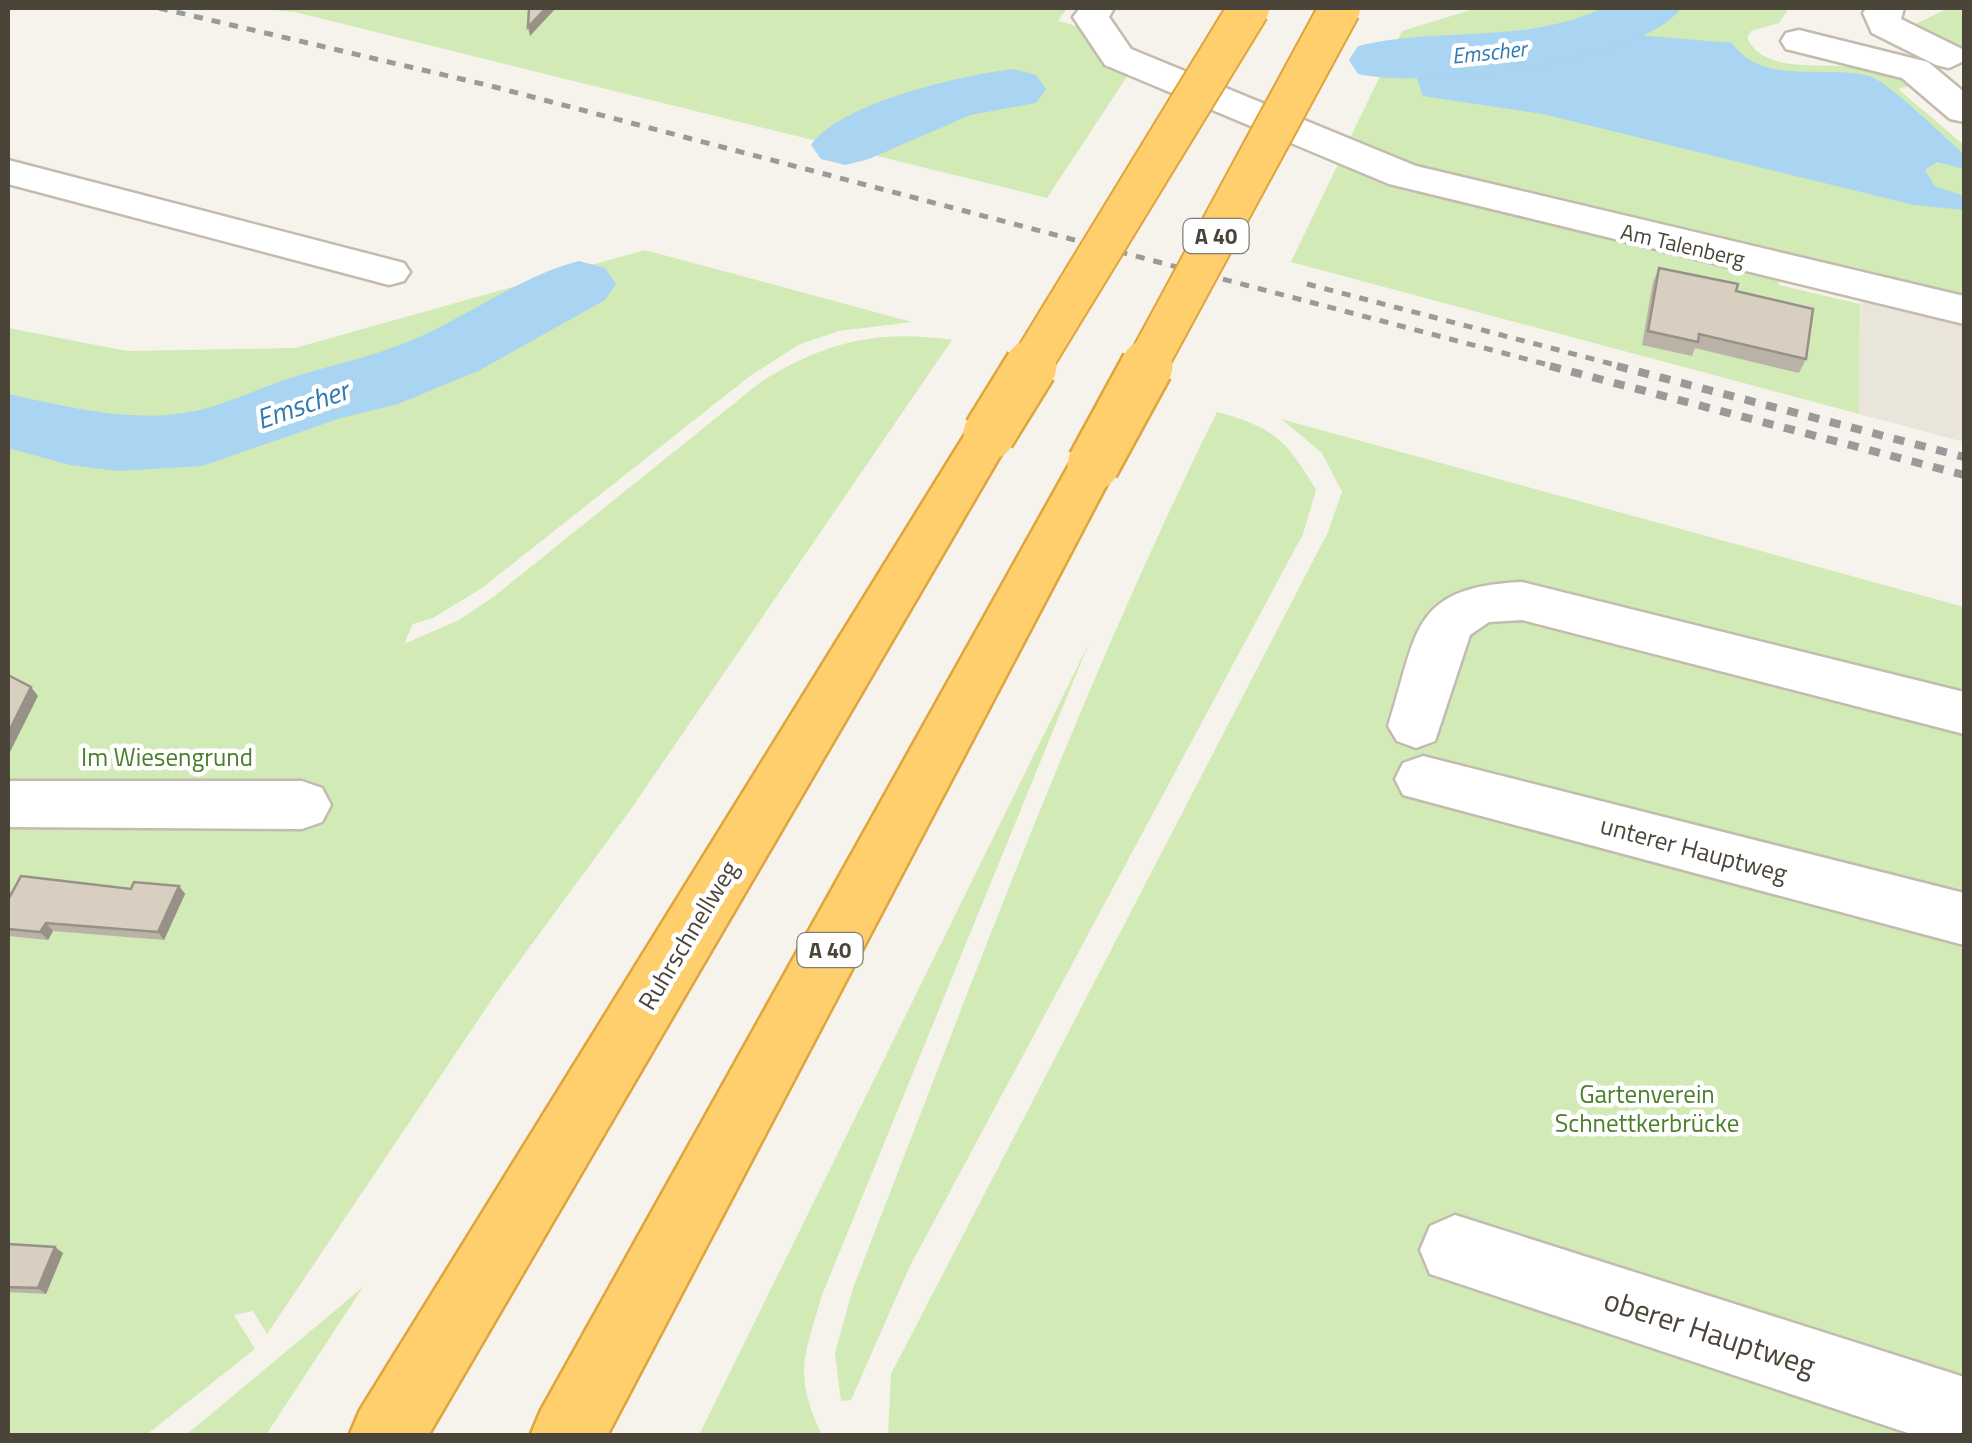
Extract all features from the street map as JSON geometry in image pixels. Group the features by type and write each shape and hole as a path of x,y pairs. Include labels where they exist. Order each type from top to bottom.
{"highway":[{"name":"Ruhrschnellweg","path":"386,1436 1249,8"},
{"name":"A 40","path":"567,1436 1340,8"}],"street":[{"name":"Am Talenberg","path":"1097,8 1091,17 1118,57 1403,175 1964,310"},
{"path":"1887,8 1882,13 1885,25 1964,64"},
{"path":"1799,42 1914,70 1964,111"},
{"path":"8,172 389,272"},
{"name":"unterer Hauptweg","path":"1964,713 1522,601 1478,604 1446,624 1420,753 1964,919"},
{"path":"8,804 302,805"},
{"name":"oberer Hauptweg","path":"1455,1250 1964,1414"}],"shaded area":[{"path":"1861,270 1964,293 1964,442 1859,414"}],"green space":[{"path":"249,8 1067,8 1058,21 1081,28 1098,40 1128,75 1047,198 295,12"},
{"path":"1477,8 1789,8 1779,23 1751,31 1747,38 1764,56 1788,64 1871,70 1919,84 1898,89 1964,145 1964,303 1433,178 1347,144 1402,31"},
{"path":"1949,8 1964,8 1964,56 1907,28"},
{"path":"1339,162 1780,272 1779,285 1860,304 1859,414 1291,262"},
{"name":"Im Wiesengrund","path":"645,250 912,322 839,331 798,345 750,376 482,588 433,618 413,624 404,644 459,620 492,598 762,381 785,368 830,348 876,338 952,340 631,809 501,986 267,1334 253,1311 234,1315 255,1349 146,1435 8,1435 8,328 127,351 295,348"},
{"path":"1217,412 1265,430 1296,459 1316,490 1303,534 910,1266 851,1400 841,1401 835,1353 853,1288 1071,736"},
{"name":"Gartenverein Schnettkerbrücke","path":"1281,419 1964,607 1964,1435 888,1436 891,1374 1328,532 1342,492 1322,453"},
{"path":"1089,643 822,1295 804,1366 807,1396 822,1435 699,1435"},
{"path":"363,1287 266,1435 186,1435"}],"water":[{"path":"1625,34 1732,43 1745,57 1777,70 1851,73 1878,80 1964,154 1964,169 1937,162 1925,170 1935,186 1964,196 1964,210 1914,205 1543,114 1423,96 1414,70 1549,59"}],"building":[{"path":"529,8 546,8 528,27"},
{"path":"1659,268 1738,284 1736,291 1813,309 1806,359 1699,334 1698,342 1648,331"},
{"path":"8,675 31,687 8,733"},
{"path":"21,876 131,889 134,882 179,886 158,932 46,923 40,932 8,929 8,900"},
{"path":"8,1244 55,1247 38,1288 8,1287"}],"waterway":[{"name":"Emscher","path":"1381,60 1511,53 1612,27 1650,8"},
{"name":"Emscher","path":"845,145 946,101 1013,89"},
{"name":"Emscher","path":"8,421 70,437 118,443 202,438 326,394 370,386 453,352 579,284"}],"railway":[{"path":"159,8 491,86 1560,368"},
{"path":"1307,284 1627,368"},
{"path":"1550,366 1964,475"},
{"path":"1617,366 1964,457"}]}
